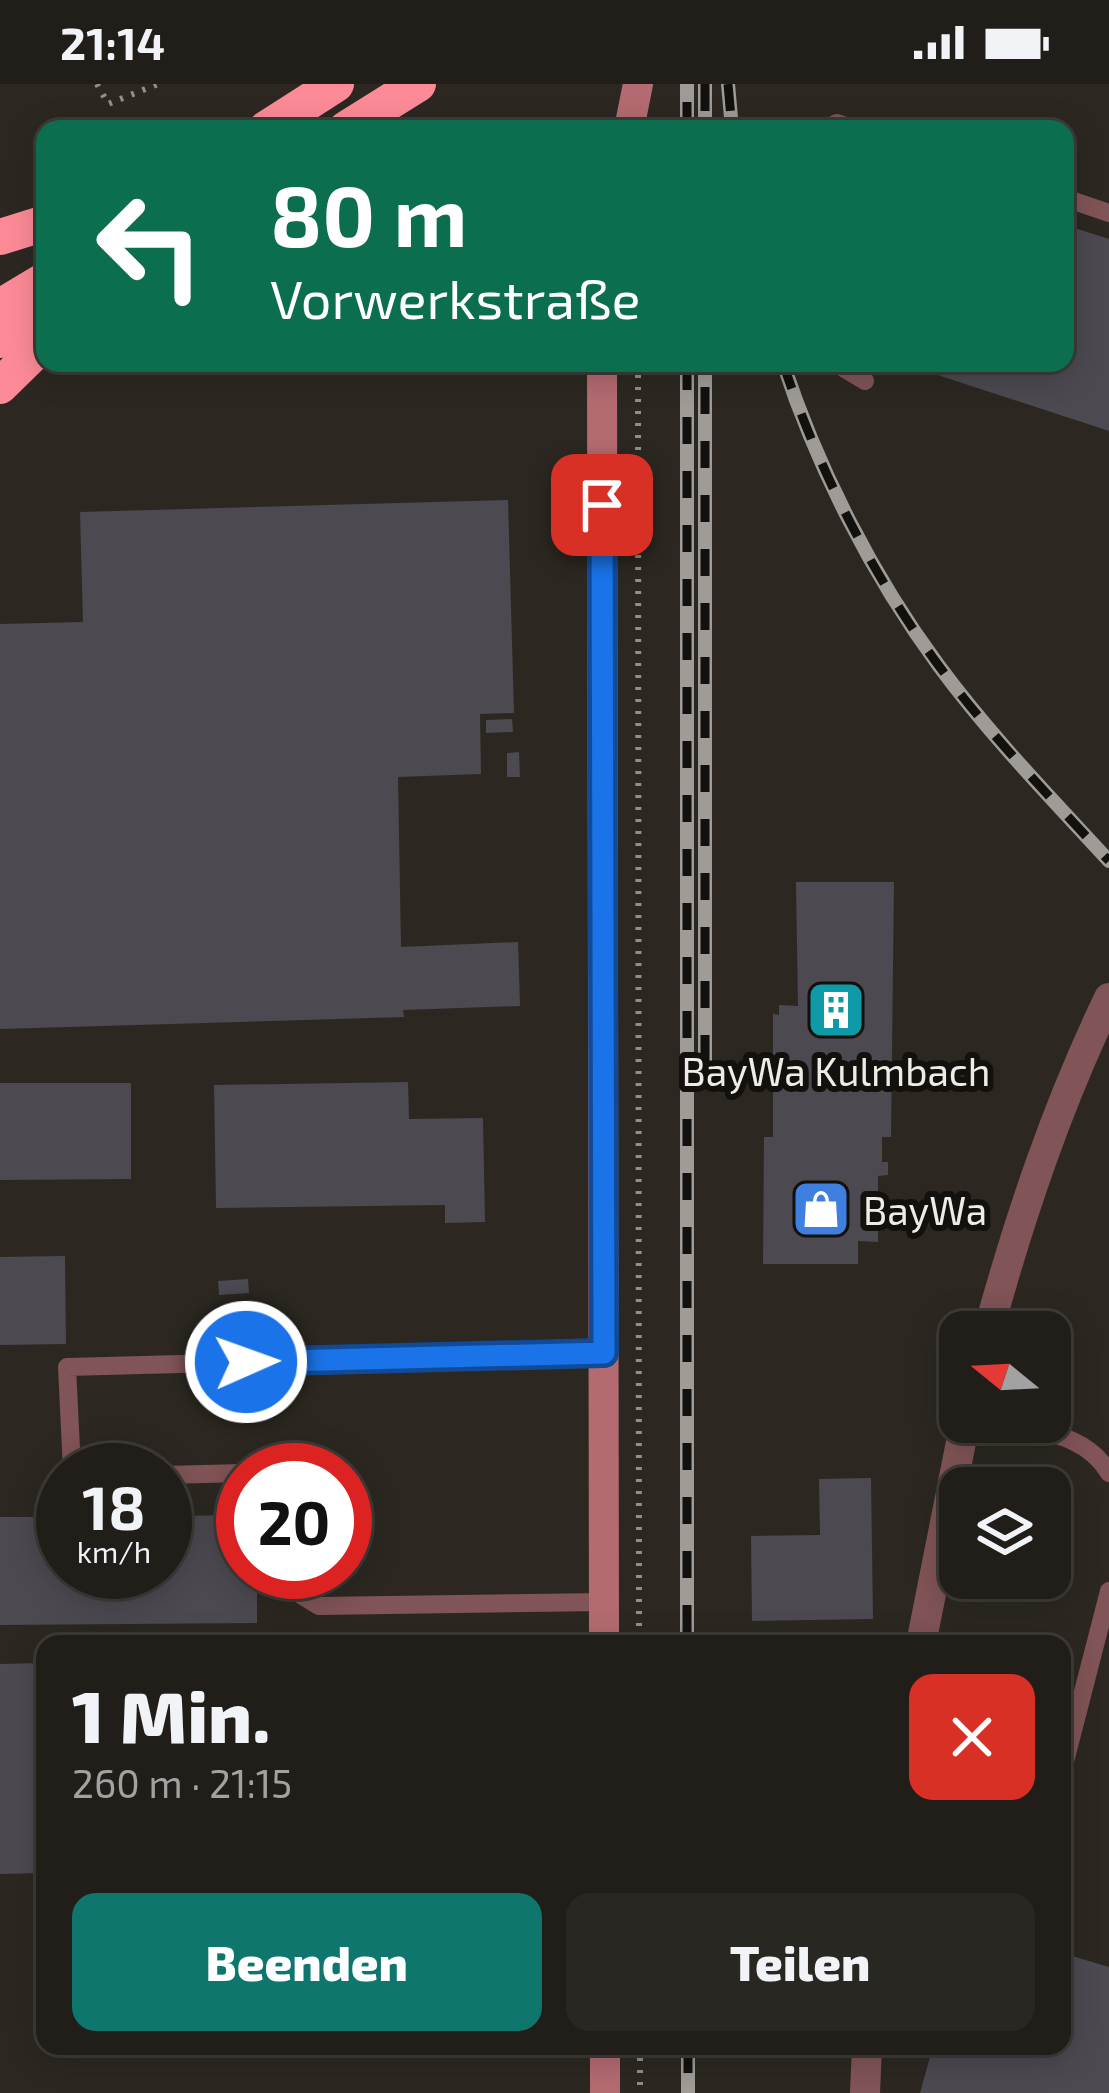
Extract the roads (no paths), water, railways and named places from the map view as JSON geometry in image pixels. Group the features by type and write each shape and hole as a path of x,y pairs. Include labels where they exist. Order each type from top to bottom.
{"highway":[{"path":"280,120 336,84"},
{"path":"360,120 418,84"},
{"path":"0,237 36,226"},
{"path":"0,307 36,285"},
{"path":"0,340 36,318"},
{"path":"0,386 36,351"}],"street":[{"path":"631,120 638,84"},
{"path":"602,372 604,1635"},
{"path":"994,1311 1039,1160 1109,998"},
{"path":"923,1635 961,1443"},
{"path":"604,2055 604,2093"},
{"path":"866,2093 867,2055"}],"lane":[{"path":"1074,202 1109,213"},
{"path":"850,372 865,381"},
{"path":"71,1443 68,1366 604,1353"},
{"path":"1071,1440 1101,1459 1109,1473"},
{"path":"1071,1738 1109,1591"},
{"path":"308,1599 319,1606 604,1602"}],"railway":[{"path":"687,84 687,120"},
{"path":"705,84 705,120"},
{"path":"728,84 731,120"},
{"path":"687,372 687,1635"},
{"path":"705,372 705,1062"},
{"path":"786,372 849,520 914,631 979,717 1109,861"},
{"path":"688,2055 688,2093"}],"place":[{"name":"BayWa Kulmbach","path":"836,1010"},
{"name":"BayWa","path":"821,1209"}]}
